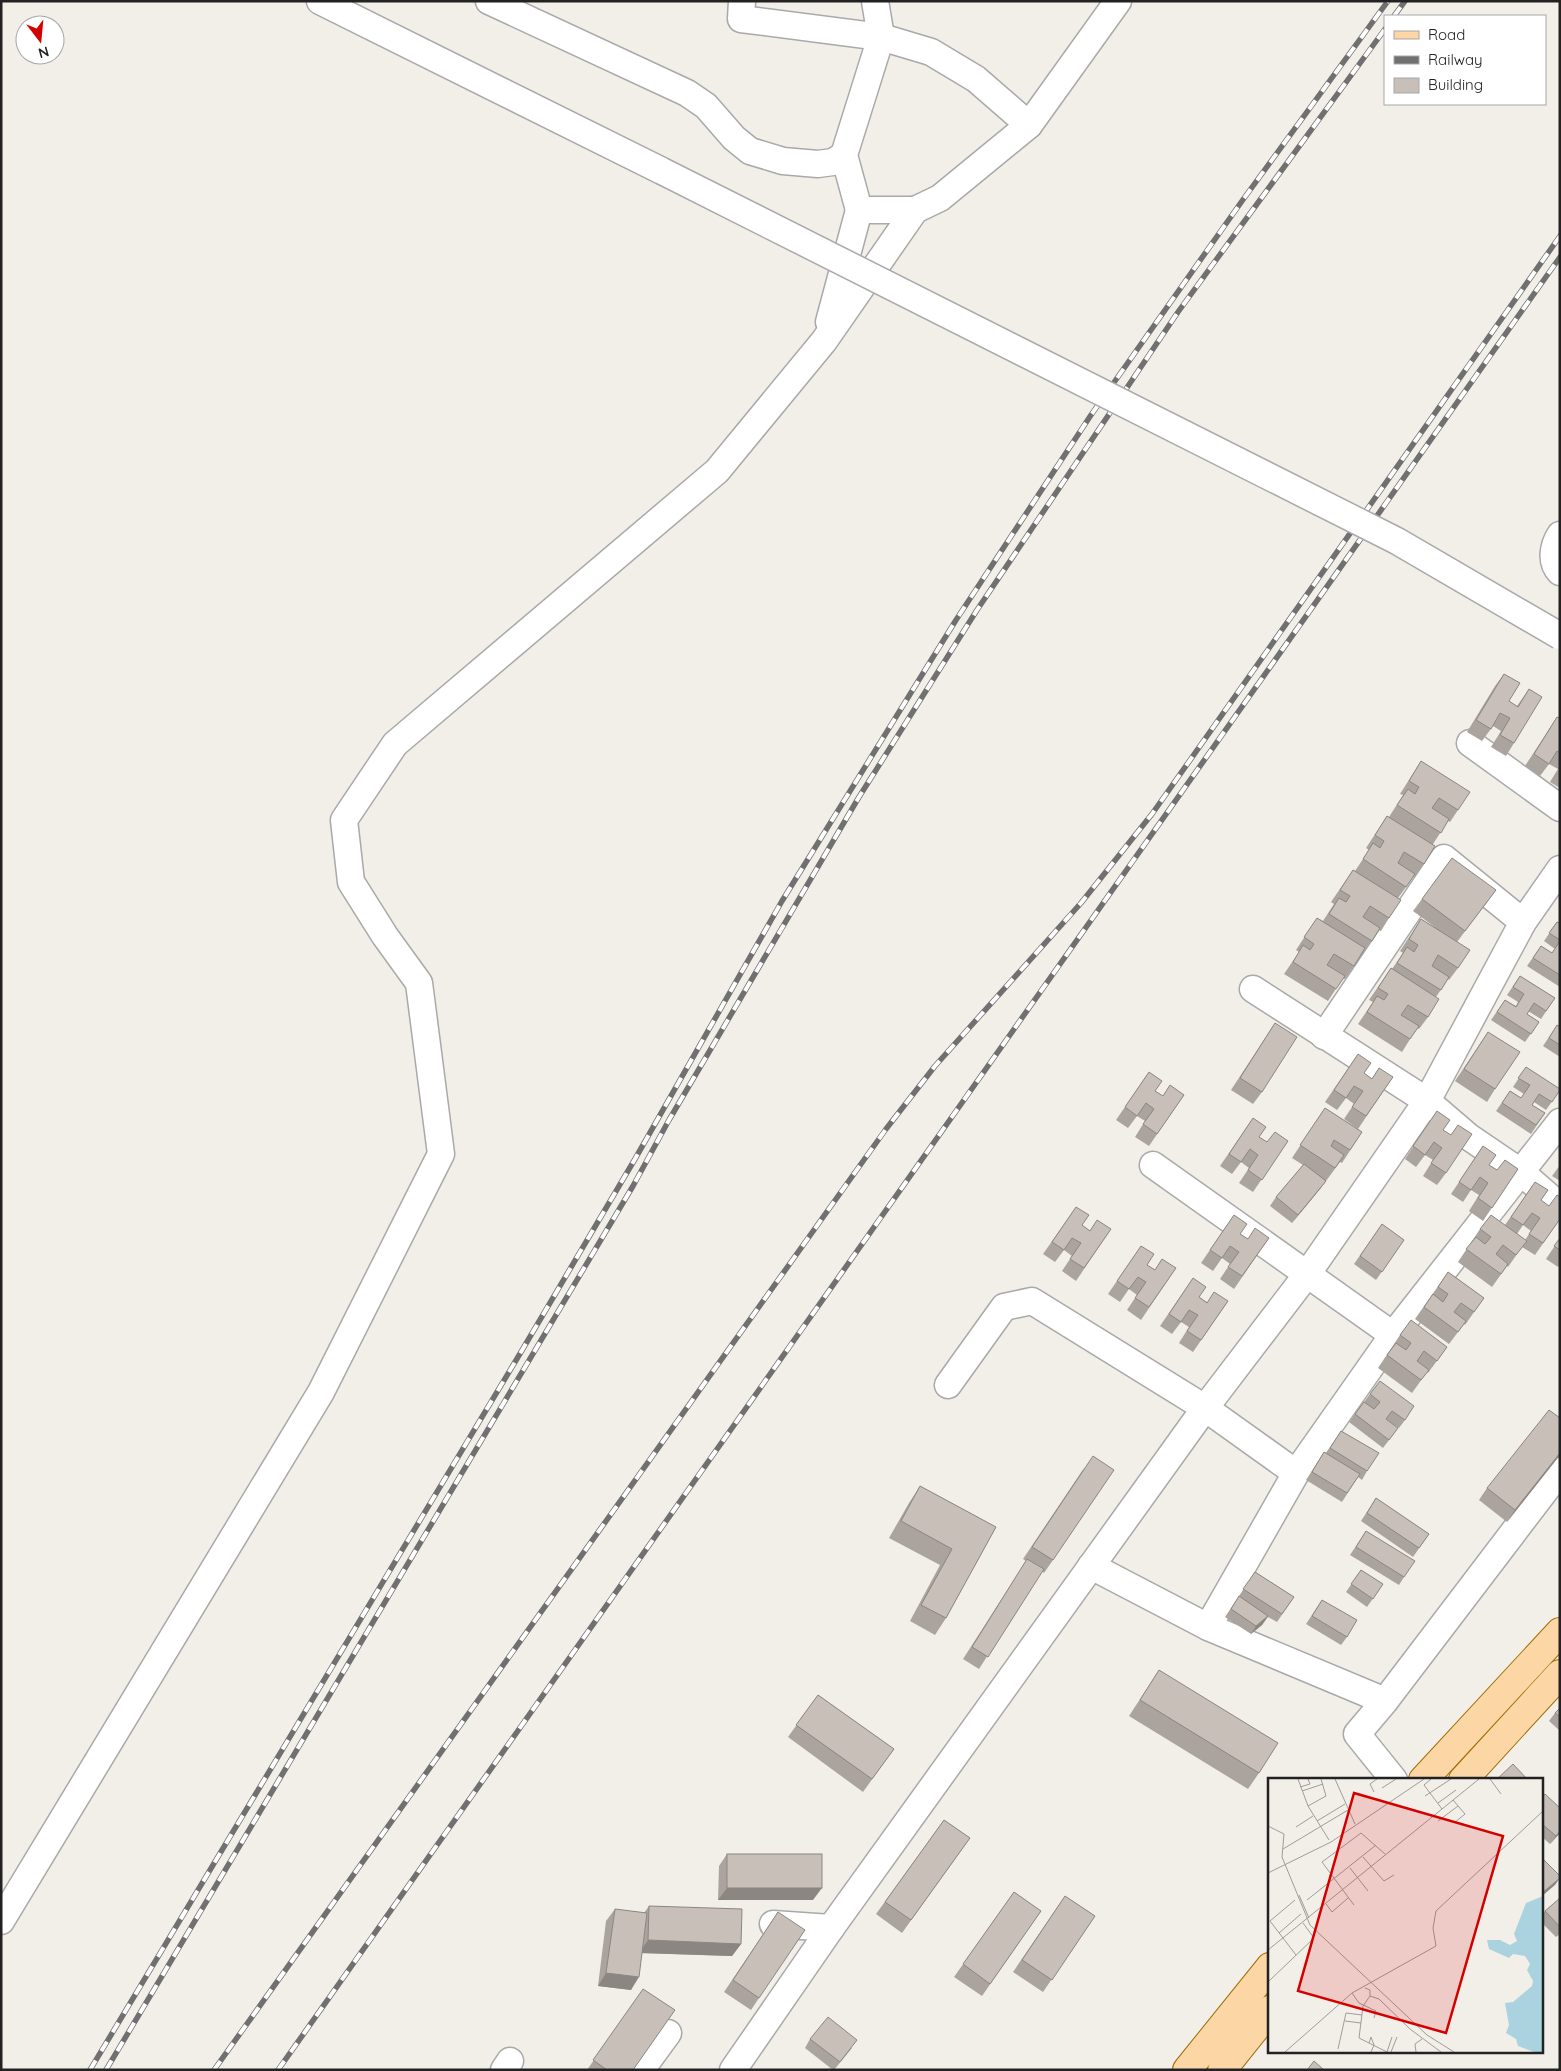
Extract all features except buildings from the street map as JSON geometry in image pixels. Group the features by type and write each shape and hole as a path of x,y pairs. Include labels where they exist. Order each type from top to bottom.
{"main road":[{"path":"1425,1778 1560,1632"},
{"path":"1465,1778 1560,1674"},
{"path":"1188,2070 1268,1970"},
{"path":"1222,2070 1268,2012"}],"street":[{"path":"320,1 1397,541 1560,636"},
{"path":"490,1 687,93 706,106 734,138 750,151 783,160 818,164 833,162 844,155"},
{"path":"742,1 741,19 880,37 931,52 976,79 1029,125"},
{"path":"824,341 859,210 844,155 880,37 875,1"},
{"path":"859,210 914,210 940,198 1029,125 1118,1"},
{"path":"1,1921 321,1392 441,1154 420,983 385,936 351,882 344,820 395,744 717,471 824,341 914,210"},
{"path":"1560,535 1553,555 1556,568 1560,572"},
{"path":"1470,743 1560,808"},
{"path":"1324,1036 1444,858 1523,922"},
{"path":"732,2070 831,1928 1205,1408 1308,1273 1426,1102 1523,922 1560,869"},
{"path":"1252,989 1426,1102 1469,1136 1522,1173 1560,1206"},
{"path":"1208,1627 1296,1473 1393,1335 1522,1173 1560,1122"},
{"path":"1153,1165 1393,1335"},
{"path":"948,1385 1004,1307 1032,1301 1205,1408 1296,1473"},
{"path":"1392,1778 1357,1734 1560,1471"},
{"path":"1092,1566 1208,1627 1385,1700"},
{"path":"773,1924 831,1928"},
{"path":"641,2070 668,2033"}],"railway":[{"path":"90,2070 521,1352 635,1159 782,901 956,620 1091,415 1242,201 1388,1"},
{"path":"1395,15 1405,1"},
{"path":"106,2070 633,1186 669,1120 859,797 977,610 1178,312 1384,30"},
{"path":"214,2070 886,1129 935,1066 1081,903 1152,814 1560,236"},
{"path":"278,2070 1560,257"}]}
